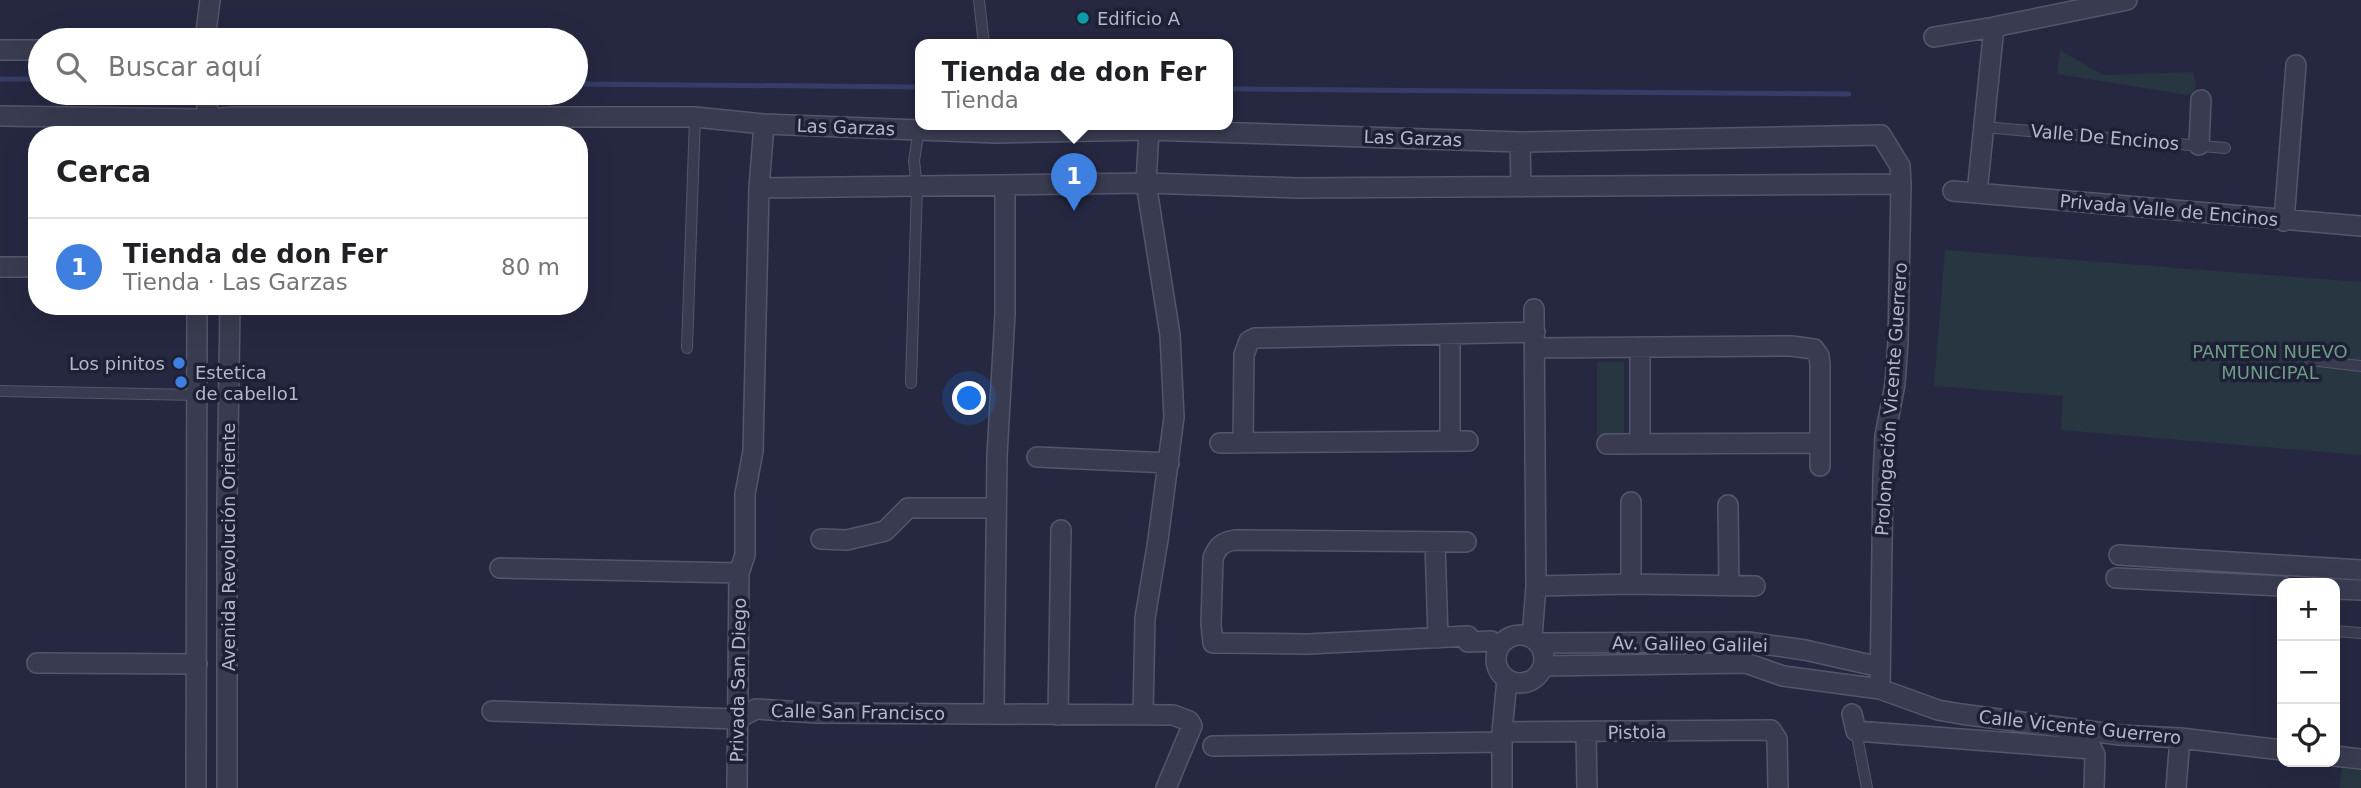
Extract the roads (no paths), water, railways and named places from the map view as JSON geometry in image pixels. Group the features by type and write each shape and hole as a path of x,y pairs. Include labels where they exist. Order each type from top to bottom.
{"street":[{"path":"206,28 210,0"},
{"path":"1934,37 2127,0"},
{"path":"1977,193 1994,27"},
{"path":"0,50 28,51"},
{"path":"2284,220 2296,65"},
{"path":"2199,145 2201,100"},
{"path":"0,116 205,110 233,126"},
{"name":"Las Garzas","path":"233,126 695,117 764,124 915,129"},
{"path":"764,124 759,188 1146,183 1297,188 1901,184"},
{"path":"1143,715 1145,618 1170,463 1174,417 1170,335 1146,183 1149,130"},
{"name":"Las Garzas","path":"1149,130 1520,142 1881,135 1894,153"},
{"path":"1520,142 1521,187"},
{"name":"Prolongación Vicente Guerrero","path":"1880,689 1885,436 1895,384 1898,341 1901,184 1900,166 1894,153"},
{"path":"994,714 996,509 1005,314 1005,186"},
{"name":"Privada San Diego","path":"737,788 739,573 745,555 746,494 752,451 759,188"},
{"name":"Privada Valle de Encinos","path":"1953,191 2361,226"},
{"path":"0,267 28,267"},
{"path":"1534,309 1536,640 1544,666 1540,675 1526,683 1507,679 1497,660 1498,648 1505,638 1514,634 1536,640"},
{"name":"Avenida Revolución Oriente","path":"196,788 197,315"},
{"name":"Avenida Revolución Oriente","path":"227,788 230,315"},
{"path":"1220,443 1459,441 1450,335"},
{"path":"1243,443 1244,355 1249,341 1265,337 1450,335 1640,346 1791,346 1814,349 1819,356 1819,466"},
{"path":"1640,346 1640,444"},
{"path":"1606,444 1819,443"},
{"path":"1037,457 1170,463"},
{"path":"197,501 227,502"},
{"path":"1631,502 1631,584"},
{"path":"1728,505 1729,586"},
{"path":"821,539 847,540 885,531 908,508 996,509"},
{"path":"1058,715 1061,530"},
{"path":"1466,541 1224,542 1216,548 1213,558 1213,643 1308,644 1468,636 1468,642 1491,641 1498,648"},
{"path":"1434,542 1438,638"},
{"path":"2119,555 2361,569"},
{"path":"500,568 739,573"},
{"path":"2116,578 2277,586"},
{"path":"1536,586 1755,586"},
{"path":"2340,589 2361,590"},
{"name":"Av. Galileo Galilei","path":"1536,640 1748,642 1805,650 1880,667"},
{"path":"1544,666 1746,663 1748,642"},
{"path":"1801,678 1805,650"},
{"path":"37,663 197,664"},
{"name":"Calle Vicente Guerrero","path":"1746,663 1783,676 1880,689 1938,710 1961,715 2120,735 2180,738 2277,749"},
{"path":"1502,788 1502,737 1507,679"},
{"path":"1143,680 1156,703 1173,715 1189,721 1192,726 1166,788"},
{"name":"Calle San Francisco","path":"492,711 737,719 756,709 817,713 1173,715"},
{"path":"1854,723 2092,749 2095,755 2094,788"},
{"name":"Pistoia","path":"1213,746 1586,733 1771,730 1777,739 1778,788"},
{"path":"1586,733 1587,788"},
{"path":"2176,788 2180,738"},
{"path":"2340,757 2361,759"}],"lane":[{"path":"979,0 983,39"},
{"path":"687,348 695,117"},
{"name":"Valle De Encinos","path":"1984,127 2225,148"},
{"path":"911,383 917,187 914,161 919,130"},
{"path":"2310,360 2361,366"},
{"path":"0,391 197,395"},
{"path":"2340,631 2361,633"},
{"path":"1854,723 1867,788"}],"waterway":[{"path":"0,79 28,79"},
{"path":"588,84 915,87"},
{"path":"1233,89 1849,94"}],"place":[{"name":"Edificio A","path":"1083,18"},
{"name":"Tienda de don Fer","path":"1074,211"},
{"name":"Los pinitos","path":"179,363"},
{"name":"Estetica de cabello1","path":"181,382"}],"park label":[{"name":"PANTEON NUEVO MUNICIPAL","path":"2270,361"}]}
